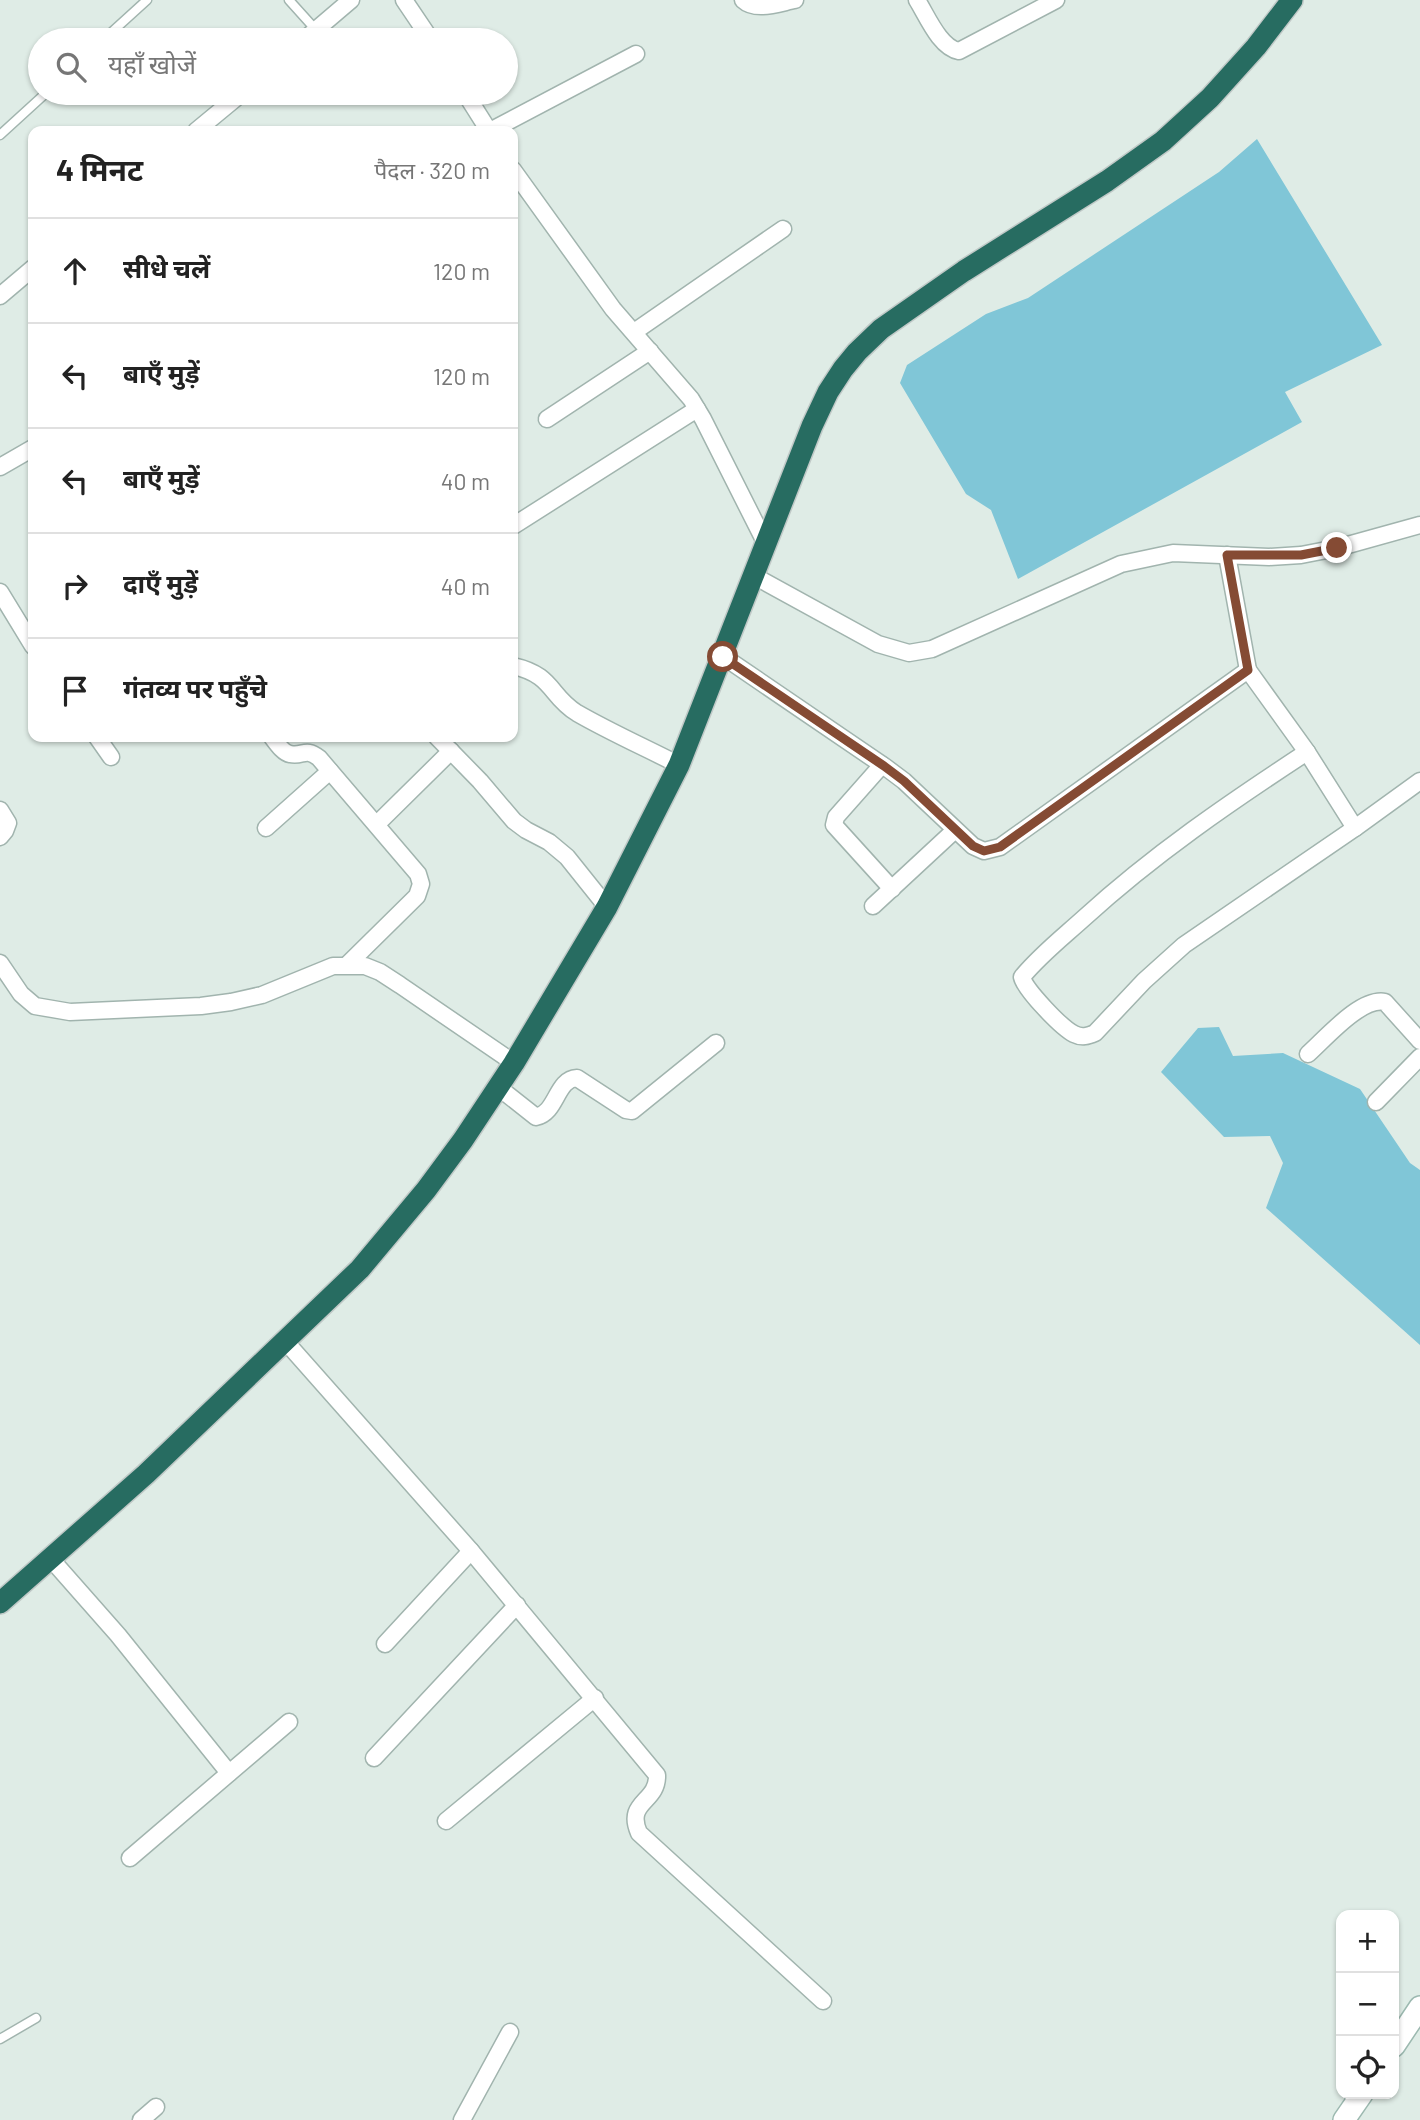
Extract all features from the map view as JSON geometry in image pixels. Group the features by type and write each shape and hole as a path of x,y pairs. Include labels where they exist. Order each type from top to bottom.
{"highway":[{"path":"0,1603 146,1474 359,1269 418,1200 463,1140 514,1063 607,907 680,765 812,426 828,392 857,352 881,329 964,271 1107,181 1163,141 1256,47 1292,0"}],"main road":[{"path":"1399,2038 1420,2007"},
{"path":"1344,2120 1359,2099"}],"street":[{"path":"318,28 351,0"},
{"path":"404,0 423,28"},
{"path":"743,0 746,4 757,7 795,0"},
{"path":"917,0 945,44 960,51 1056,0"},
{"path":"499,126 636,54"},
{"path":"202,126 227,105"},
{"path":"473,105 486,126"},
{"path":"518,177 600,291 697,409 766,544"},
{"path":"634,332 783,229"},
{"path":"0,296 28,272"},
{"path":"547,419 650,351"},
{"path":"518,523 697,409"},
{"path":"0,467 28,451"},
{"path":"754,576 878,644 909,653 932,649 1121,564 1173,553 1301,555 1420,526"},
{"path":"1227,555 1248,670 1307,752 1355,828"},
{"path":"0,592 28,638"},
{"path":"723,657 904,781 973,846 984,851 1000,847 1248,670"},
{"path":"518,667 546,681 574,711 680,765"},
{"path":"100,742 111,757"},
{"path":"276,742 290,755 306,751 313,754 377,824 414,869 421,884 417,896 408,907 346,965"},
{"path":"442,742 514,821 567,856 607,907"},
{"path":"377,824 452,751"},
{"path":"1307,752 1210,816 1153,859 1037,961 1022,977 1024,985 1074,1034 1086,1037 1095,1033 1144,981 1184,945 1420,780"},
{"path":"882,765 836,817 834,825 892,889"},
{"path":"266,828 330,771"},
{"path":"0,810 8,823 0,837"},
{"path":"873,906 955,830"},
{"path":"0,963 21,995 35,1006 71,1012 201,1006 231,1002 262,995 333,967 365,966 380,972 514,1063"},
{"path":"1308,1054 1356,1012 1377,1000 1385,1002 1395,1011 1420,1041"},
{"path":"498,1087 536,1117 547,1112 571,1078 577,1078 626,1110 632,1111 716,1043"},
{"path":"1376,1102 1420,1057"},
{"path":"286,1342 471,1551 657,1775 657,1784 634,1814 639,1833 822,2001"},
{"path":"385,1644 471,1551"},
{"path":"51,1559 118,1635 229,1773"},
{"path":"374,1758 517,1605"},
{"path":"446,1821 595,1698"},
{"path":"130,1858 289,1721"},
{"path":"462,2120 510,2032"},
{"path":"141,2120 156,2107"}],"lane":[{"path":"116,28 147,0"},
{"path":"289,0 306,28"},
{"path":"0,135 33,105"},
{"path":"0,2039 36,2018"}],"water":[{"path":"1257,139 1382,345 1285,392 1302,422 1018,579 991,510 966,494 900,383 907,365 986,314 1028,298 1219,172"},
{"path":"1219,1027 1233,1056 1283,1053 1360,1089 1410,1163 1420,1170 1420,1345 1266,1208 1283,1163 1270,1136 1224,1137 1161,1072 1198,1028"}],"route":[{"path":"723,657 884,766 904,781 973,846 984,851 1000,847 1248,670 1227,555 1301,555 1337,548"}]}
